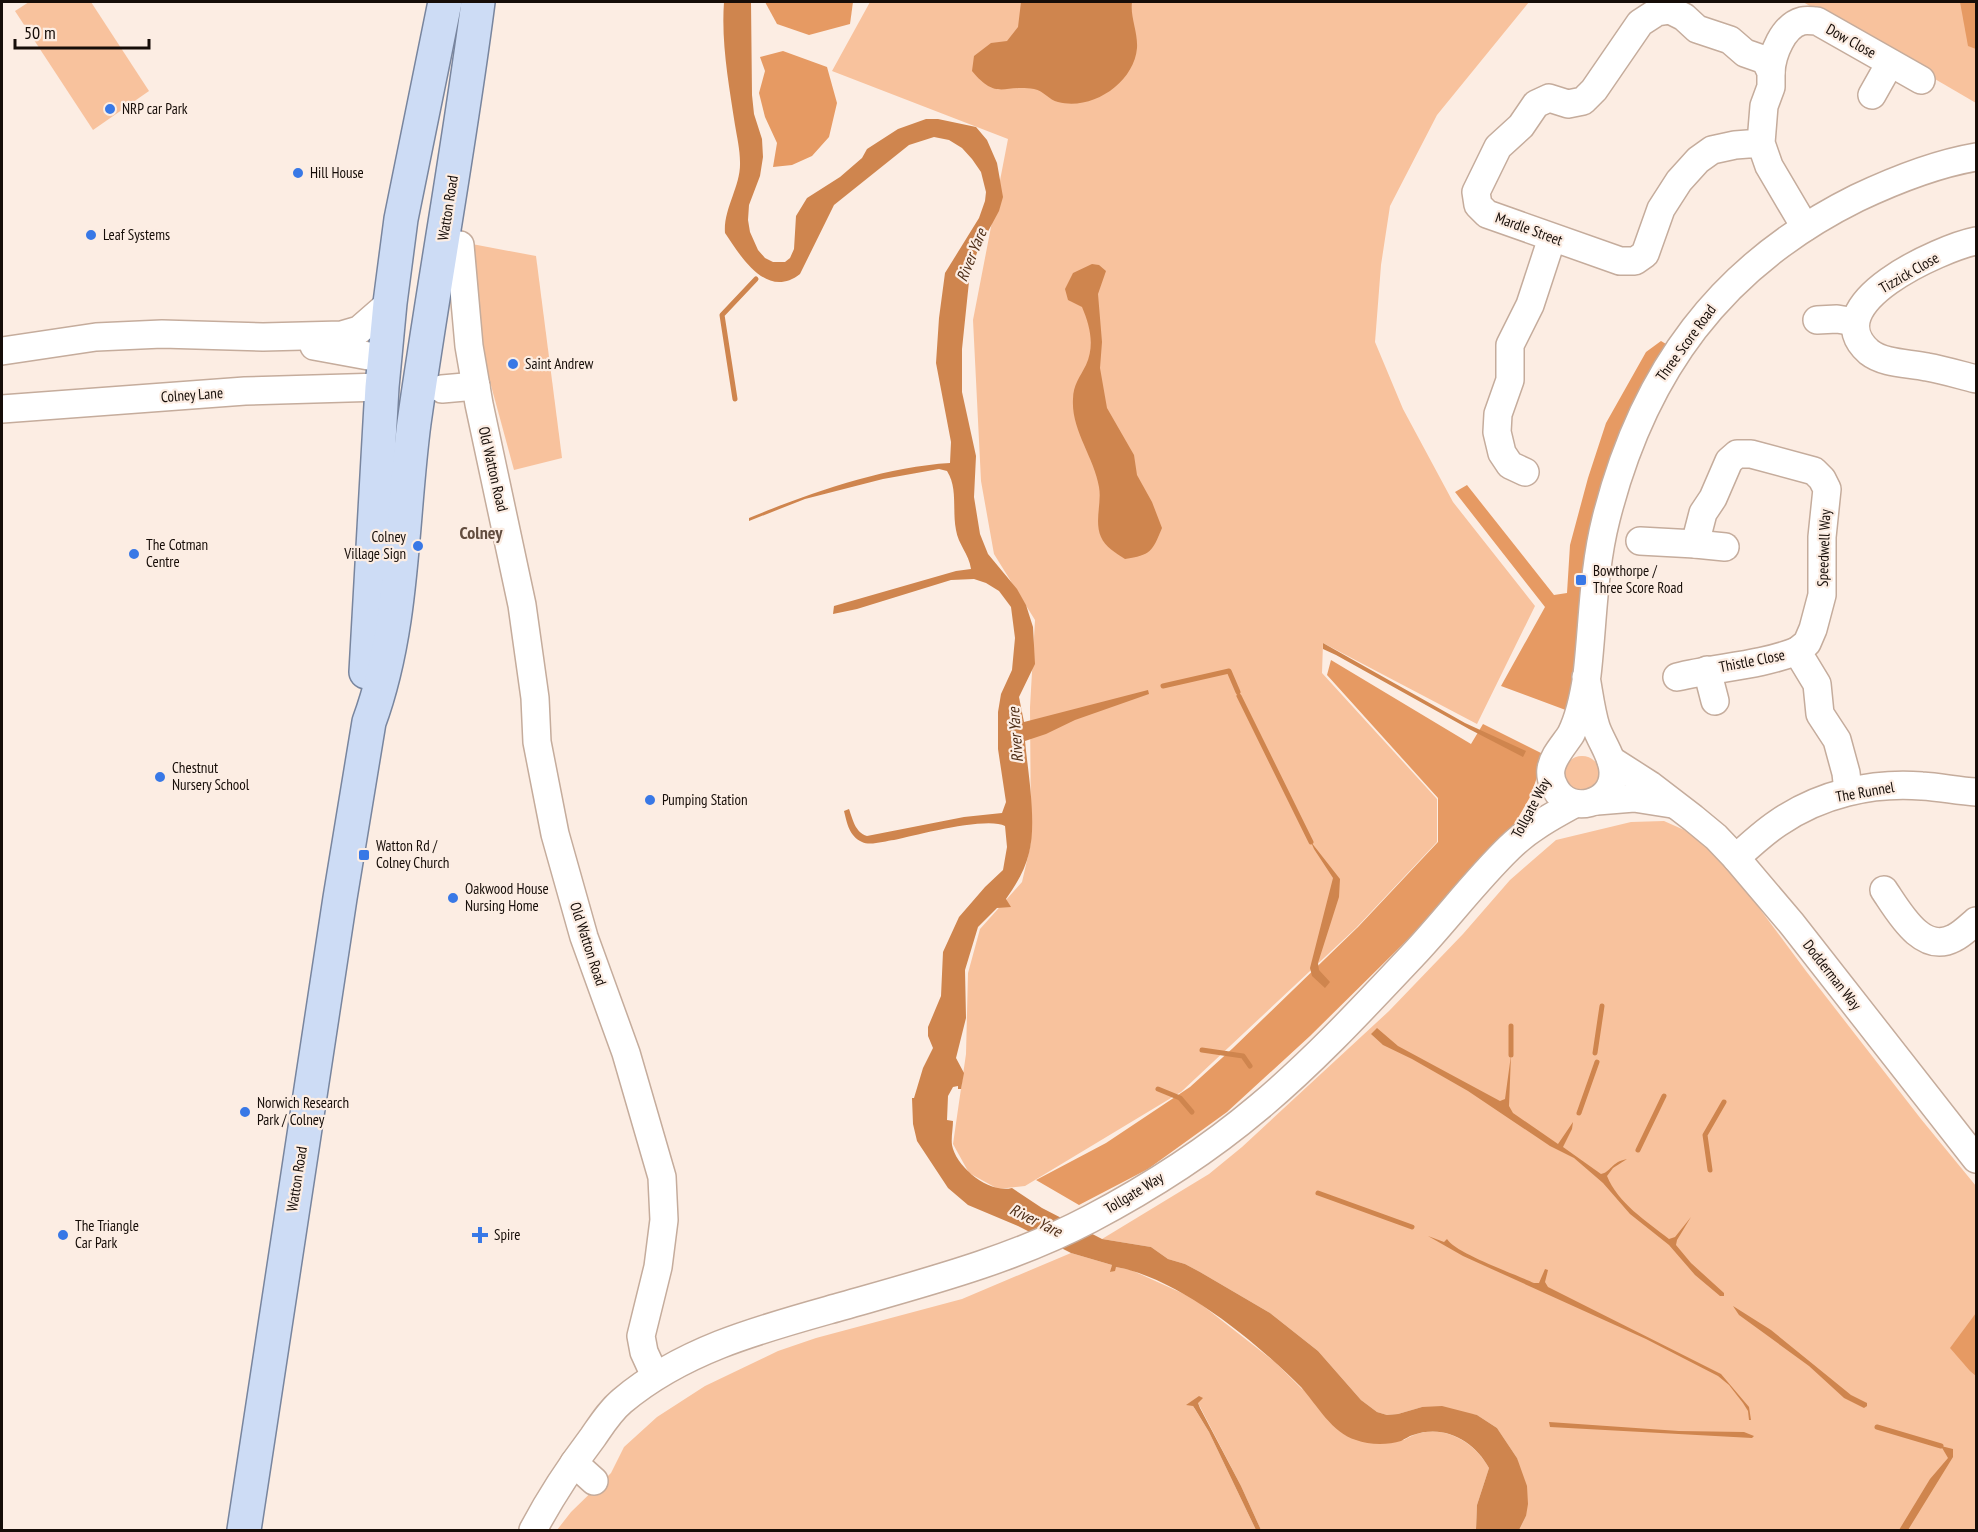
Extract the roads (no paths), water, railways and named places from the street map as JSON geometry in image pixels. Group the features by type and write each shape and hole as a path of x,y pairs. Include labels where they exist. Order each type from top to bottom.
{"main road":[{"name":"Watton Road","path":"369,722 366,679 388,373 390,303 401,219 445,2"},
{"name":"Watton Road","path":"388,373 408,342 440,159 472,2"},
{"name":"Watton Road","path":"244,1530 340,898 369,722 380,694 392,627 416,413 478,2"},
{"name":"Watton Road","path":"388,373 407,388 416,413"}],"street":[{"name":"Mardle Street","path":"1761,143 1712,150 1698,160 1679,181 1661,209 1645,254 1635,261 1620,261 1552,238 1487,214 1478,205 1476,192 1498,147 1521,126 1536,104 1549,98 1568,104 1583,101 1594,90 1640,23 1656,12 1670,10 1684,17 1697,29 1730,40 1745,53 1765,60 1771,72"},
{"name":"Dow Close","path":"1771,72 1772,60 1790,28 1803,21 1817,21 1921,80"},
{"name":"Dow Close","path":"1872,95 1890,63"},
{"path":"1771,72 1771,87 1764,106 1761,143 1769,166 1805,227"},
{"name":"Three Score Road","path":"1556,759 1580,711 1586,677 1597,560 1605,520 1618,475 1653,391 1674,354 1699,320 1724,292 1773,249 1805,227 1834,209 1882,186 1928,169 1977,157"},
{"path":"1525,472 1509,465 1502,453 1497,432 1498,414 1510,380 1510,345 1530,305 1552,238"},
{"name":"Tizzick Close","path":"1855,322 1862,307 1879,287 1917,264 1963,244 1977,241"},
{"name":"Old Watton Road","path":"460,244 465,318 476,387 522,605 535,698 537,742 555,834 584,937 626,1053 662,1177 664,1220 658,1267 641,1336 644,1352 655,1376"},
{"path":"2,351 96,337 162,334 263,337 342,335 359,330 390,303"},
{"path":"1816,320 1837,319 1855,322 1860,342 1871,354 1892,361 1925,366 1977,379"},
{"path":"263,337 388,373"},
{"name":"Colney Lane","path":"2,410 245,391 388,373"},
{"path":"441,389 476,387"},
{"name":"Speedwell Way","path":"1695,544 1703,513 1713,498 1729,461 1737,454 1752,454 1814,471 1822,479 1827,489 1822,537 1822,594 1807,643 1797,651"},
{"path":"1640,542 1725,547"},
{"path":"1797,651 1817,684 1820,714 1837,740 1846,773 1848,791"},
{"name":"Thistle Close","path":"1677,677 1707,670 1759,663 1797,651"},
{"name":"Thistle Close","path":"1707,670 1715,701"},
{"name":"Three Score Road","path":"1585,802 1608,791 1613,781 1614,771 1595,726 1586,677"},
{"path":"1585,802 1564,799 1556,791 1552,780 1556,759 1575,743 1584,742 1596,746 1609,757"},
{"name":"Dodderman Way","path":"1609,757 1650,785 1716,837 1736,858 1799,932 1977,1159"},
{"name":"Tollgate Way","path":"1511,846 1534,806 1556,759"},
{"name":"The Runnel","path":"1736,858 1777,823 1804,808 1848,791 1886,785 1977,792"},
{"name":"Dodderman Way","path":"1585,802 1634,798 1674,804"},
{"name":"Tollgate Way","path":"655,1376 714,1347 755,1332 1001,1258 1035,1245 1091,1219 1204,1150 1259,1107 1340,1030 1414,954 1511,846 1542,822 1585,802"},
{"path":"1884,890 1921,937 1937,942 1953,939 1977,921"},
{"path":"533,1530 574,1463 612,1411 655,1376"},
{"path":"574,1463 594,1481"}],"water":[{"name":"River Yare","path":"724,2 751,2 752,95 754,114 762,139 763,157 760,176 749,205 748,220 750,232 758,250 765,258 773,262 785,262 790,258 794,249 796,216 807,198 840,177 862,158 867,149 898,129 926,119 938,119 976,127 987,140 997,163 1003,197 999,211 978,250 970,272 962,349 962,392 976,456 974,497 980,534 988,554 1017,589 1026,605 1033,627 1035,664 1019,697 1024,722 1148,690 1149,694 1075,720 1025,741 1031,798 1031,841 1023,871 1006,899 1011,907 997,908 978,927 965,970 966,1018 956,1058 964,1073 961,1089 958,1089 958,1086 953,1087 948,1096 947,1120 953,1121 952,1145 955,1153 967,1170 984,1183 1003,1189 1012,1188 1042,1208 1102,1239 1151,1247 1168,1259 1185,1264 1270,1313 1318,1351 1361,1400 1377,1412 1387,1415 1398,1414 1422,1407 1442,1406 1477,1415 1497,1428 1517,1458 1527,1486 1526,1516 1519,1530 1476,1530 1477,1505 1489,1468 1483,1458 1467,1443 1447,1433 1436,1432 1412,1435 1401,1441 1384,1444 1367,1443 1347,1436 1332,1425 1283,1369 1215,1314 1165,1284 1140,1273 1116,1267 1115,1271 1110,1272 1112,1265 1071,1253 1018,1226 968,1205 948,1188 917,1141 913,1124 912,1098 914,1098 923,1068 933,1048 928,1036 928,1027 941,996 943,952 959,917 1003,870 1007,847 1005,826 984,823 968,825 869,844 854,836 849,829 844,811 849,809 857,829 867,836 964,817 1002,813 1006,802 998,749 998,712 1001,694 1012,670 1015,638 1011,607 999,591 974,579 951,580 857,609 833,614 834,606 956,571 971,569 957,535 952,485 947,471 939,469 883,479 805,499 749,521 749,518 847,483 899,470 950,463 951,442 936,363 939,318 945,273 979,218 986,192 981,172 972,159 962,148 949,140 934,137 909,145 834,205 800,274 788,281 777,282 766,279 756,272 725,233 727,215 740,171 740,162 726,64"},
{"path":"1021,2 1132,2 1137,48 1134,61 1120,83 1097,98 1071,104 1055,101 1034,89 994,89 988,86 972,71 974,56 991,43 1007,41 1018,27"},
{"path":"1092,264 1099,265 1106,271 1098,294 1102,342 1100,368 1107,408 1134,455 1137,475 1152,502 1162,528 1150,551 1125,559 1108,547 1101,537 1098,525 1099,487 1073,410 1074,389 1089,358 1091,343 1082,307 1068,300 1065,289 1073,273"},
{"path":"1323,643 1465,723 1526,751 1523,757 1323,649"},
{"path":"1311,842 1340,879 1339,897 1318,963 1319,970 1330,982 1325,988 1312,976 1310,968 1333,878"},
{"path":"1377,1028 1398,1046 1500,1101 1505,1099 1511,1055 1509,1106 1513,1113 1558,1144 1573,1122 1563,1147 1601,1174 1618,1162 1627,1159 1613,1168 1607,1176 1618,1195 1669,1239 1675,1237 1691,1217 1676,1245 1691,1263 1724,1293 1724,1296 1720,1296 1695,1275 1669,1245 1630,1214 1603,1183 1574,1158 1550,1146 1468,1091 1383,1045 1371,1034"},
{"path":"1428,1236 1444,1242 1447,1239 1462,1251 1534,1283 1539,1283 1545,1269 1548,1270 1545,1282 1548,1287 1721,1374 1749,1407 1751,1420 1749,1420 1748,1411 1743,1403 1729,1385 1718,1376 1646,1339 1463,1256"},
{"path":"1733,1306 1771,1330 1851,1395 1867,1403 1867,1406 1864,1408 1844,1398 1809,1366 1739,1315"},
{"path":"1199,1396 1203,1398 1198,1403 1200,1408 1261,1530 1256,1530 1209,1432 1193,1406 1186,1405"},
{"path":"1549,1422 1679,1431 1744,1432 1754,1436 1752,1438 1550,1427"},
{"path":"1941,1446 1953,1449 1953,1457 1908,1530 1899,1530 1930,1479 1948,1458"}],"waterway":[{"path":"735,399 722,315 756,279"},
{"path":"1163,686 1229,671 1238,692"},
{"path":"1239,696 1311,842"},
{"path":"1595,1053 1602,1006"},
{"path":"1511,1026 1511,1055"},
{"path":"1202,1050 1243,1056 1250,1066"},
{"path":"1579,1113 1597,1062"},
{"path":"1158,1089 1180,1098 1192,1112"},
{"path":"1638,1150 1664,1096"},
{"path":"1710,1170 1705,1135 1724,1102"},
{"path":"1318,1193 1412,1227"},
{"path":"1877,1427 1941,1446"}],"place":[{"name":"NRP car Park","path":"110,109"},
{"name":"Hill House","path":"298,173"},
{"name":"Leaf Systems","path":"91,235"},
{"name":"Saint Andrew","path":"513,364"},
{"name":"Colney Village Sign","path":"418,546"},
{"name":"The Cotman Centre","path":"134,554"},
{"name":"Bowthorpe / Three Score Road","path":"1581,580"},
{"name":"Chestnut Nursery School","path":"160,777"},
{"name":"Pumping Station","path":"650,800"},
{"name":"Watton Rd / Colney Church","path":"364,855"},
{"name":"Oakwood House Nursing Home","path":"453,898"},
{"name":"Norwich Research Park / Colney","path":"245,1112"},
{"name":"The Triangle Car Park","path":"63,1235"},
{"name":"Spire","path":"480,1235"}],"district":[{"name":"Colney","path":"481,533"}]}
